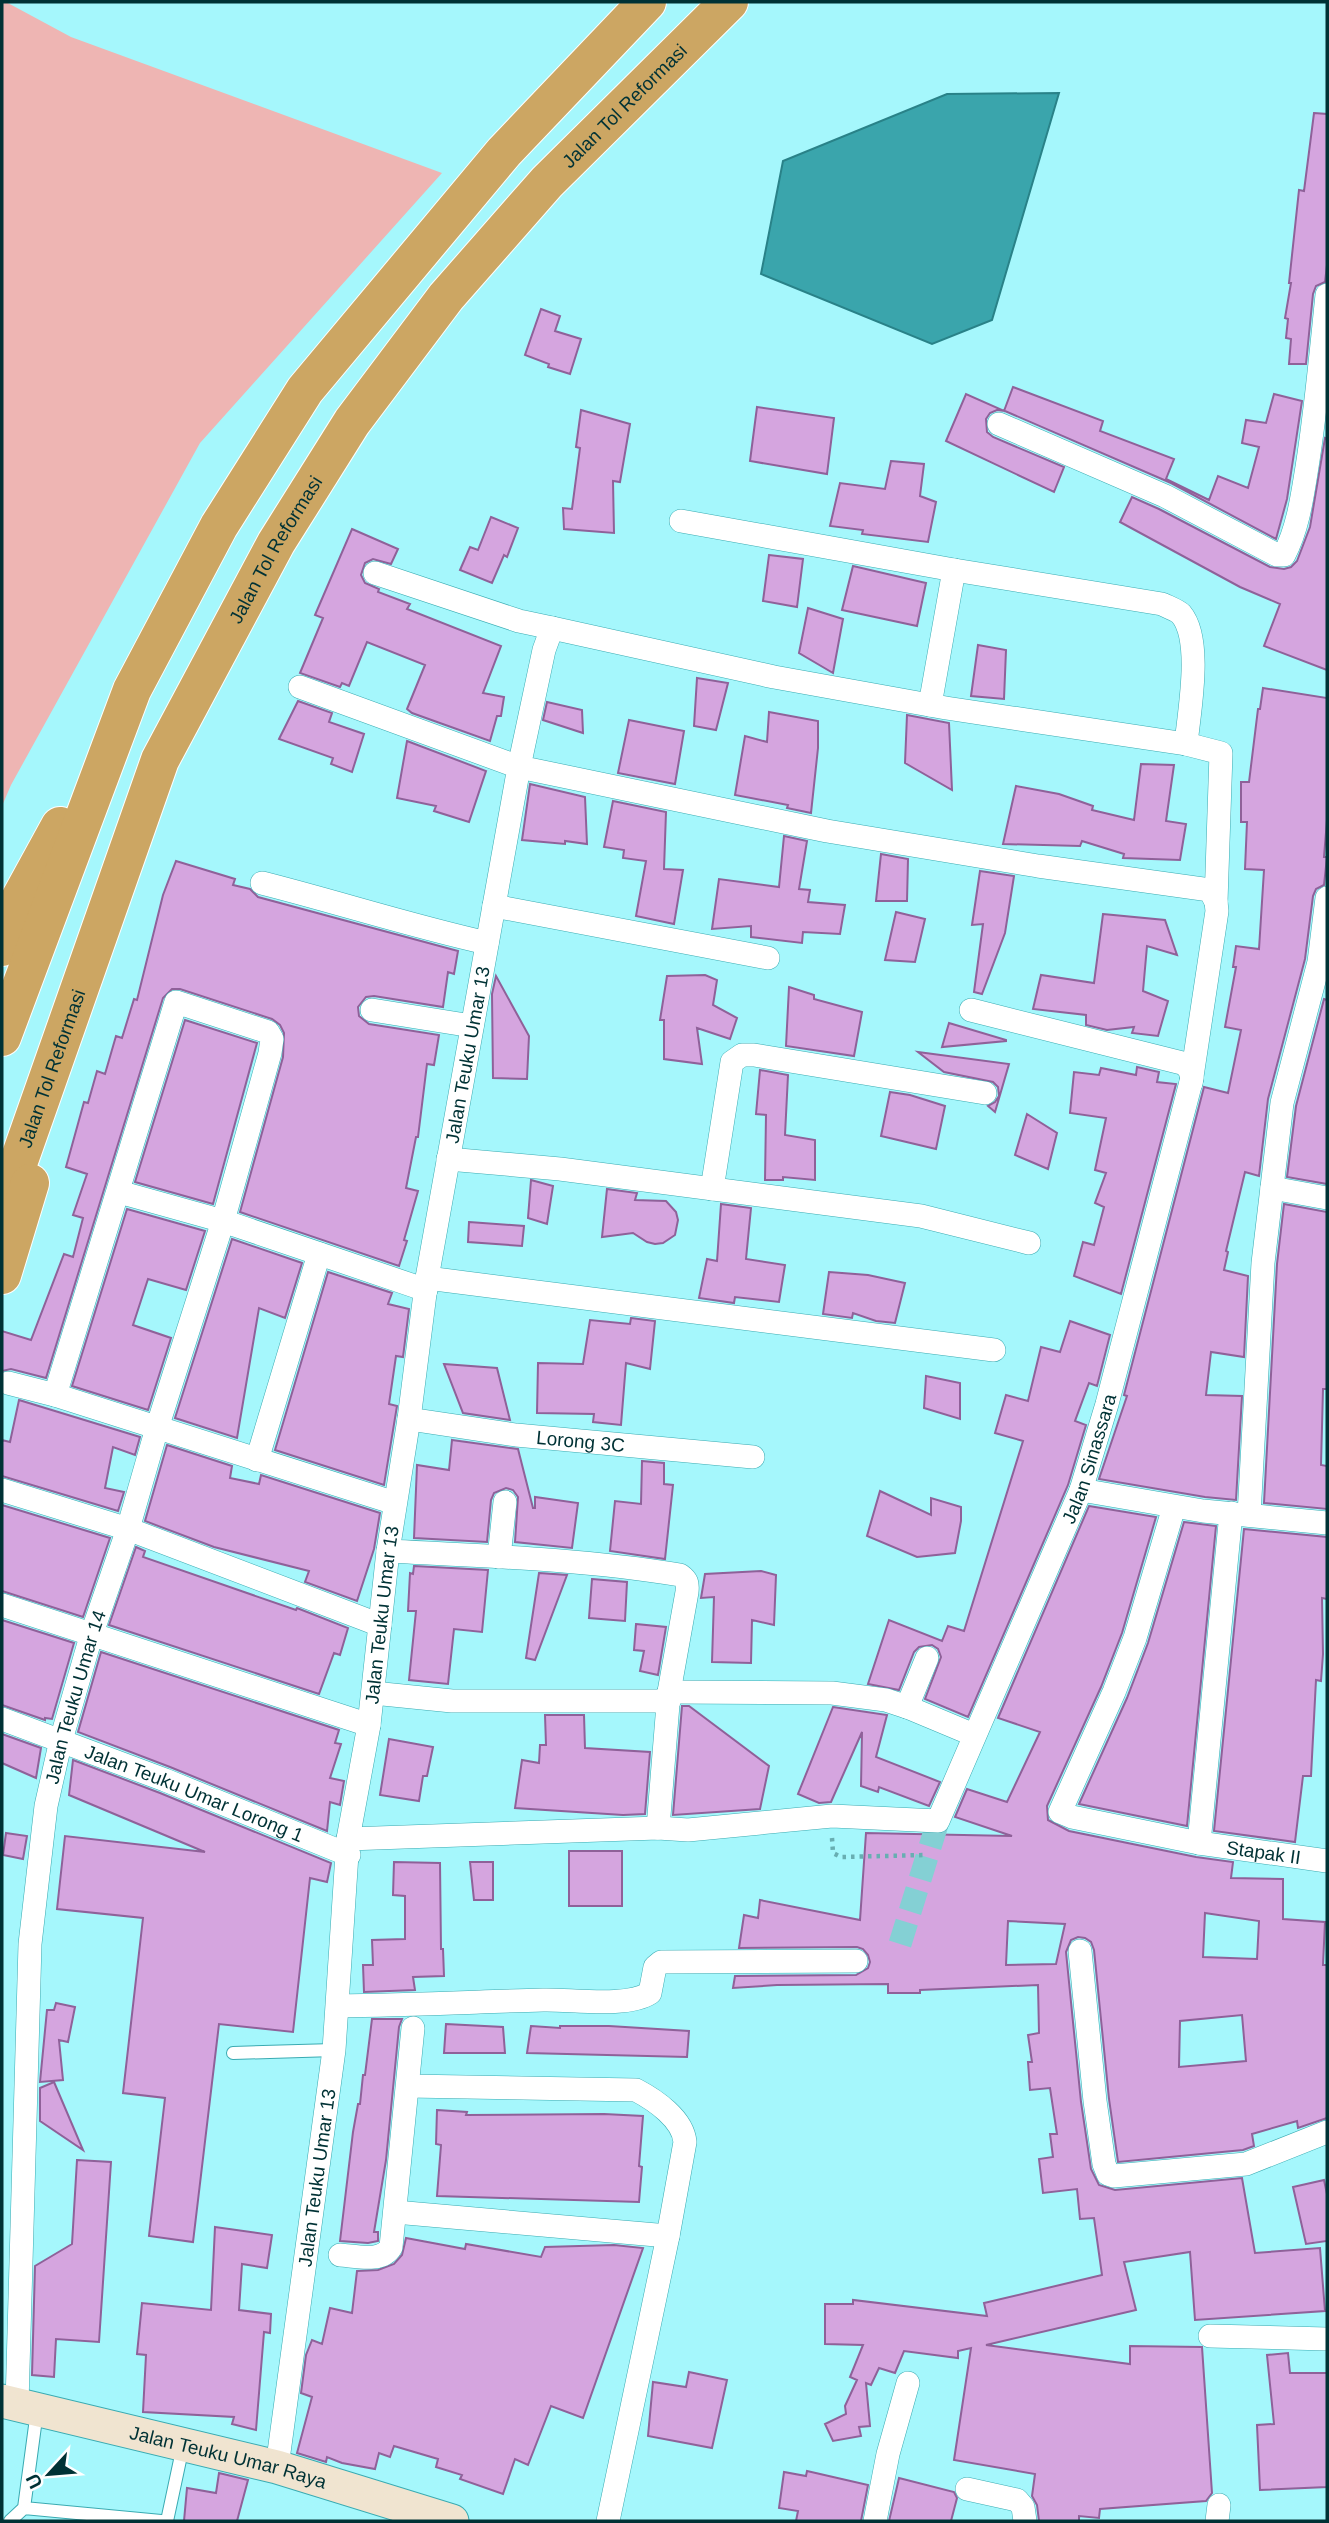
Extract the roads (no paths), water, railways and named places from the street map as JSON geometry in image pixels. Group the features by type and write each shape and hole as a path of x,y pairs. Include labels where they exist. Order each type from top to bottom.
{"highway":[{"path":"2,947 20,899 219,526 305,390 504,152 647,2"},
{"name":"Jalan Tol Reformasi","path":"2,1209 160,760 276,543 352,422 430,317 547,182 729,2"},
{"path":"2,1037 132,690"},
{"path":"2,1275 160,760"}],"main road":[{"name":"Jalan Teuku Umar Raya","path":"19,2405 277,2467 452,2521"}],"street":[{"path":"999,424 1165,496 1281,556 1285,554 1298,519 1320,436 1327,295"},
{"path":"375,573 519,621 774,677 930,705 1186,744 1193,649 1190,631 1181,613 1162,604 681,521"},
{"path":"930,705 954,570"},
{"name":"Jalan Teuku Umar 13","path":"277,2467 334,2050 348,1847 369,1726 388,1551 427,1284 519,767 544,650 552,628"},
{"path":"300,687 519,767 827,831 1212,895"},
{"name":"Jalan Sinassara","path":"658,1828 688,1830 832,1816 939,1821 1081,1490 1107,1404 1123,1334 1191,1083 1217,911 1212,895 1221,754 1186,744"},
{"path":"262,883 487,943"},
{"path":"1199,1843 1240,1514 1263,1263 1282,1103 1319,962 1327,898"},
{"path":"494,906 768,958"},
{"name":"Jalan Teuku Umar 14","path":"19,2405 30,1944 46,1806 61,1741 92,1633 128,1529 223,1221 271,1053 272,1039 265,1031 176,1002 119,1192"},
{"path":"372,1010 472,1026"},
{"path":"971,1010 1182,1063 1191,1071 1191,1083"},
{"path":"712,1189 732,1062 743,1055 985,1093"},
{"path":"448,1159 560,1169 921,1216 1029,1243"},
{"path":"1272,1188 1327,1198"},
{"path":"55,1395 119,1192 223,1221 319,1254 427,1284 994,1350"},
{"path":"257,1460 319,1254"},
{"path":"8,1383 55,1395 395,1503"},
{"name":"Lorong 3C","path":"409,1419 516,1435 753,1457"},
{"path":"2,1490 128,1529 380,1625"},
{"path":"1081,1490 1174,1507 1327,1523"},
{"path":"499,1557 505,1502"},
{"name":"Stapak II","path":"1174,1507 1135,1638 1060,1812 1072,1817 1199,1843 1327,1861"},
{"path":"348,1847 658,1828 669,1696 688,1583 685,1579 680,1575 635,1568 388,1551"},
{"path":"2,1605 369,1726"},
{"path":"907,1707 927,1658"},
{"path":"373,1693 452,1701 832,1693 886,1700 974,1735"},
{"name":"Jalan Teuku Umar Lorong 1","path":"2,1719 348,1847"},
{"path":"1080,1951 1095,2101 1104,2164 1108,2174 1114,2176 1246,2164 1327,2132"},
{"path":"338,2006 545,2000 618,2001 636,1999 650,1993 655,1967 661,1962 856,1961"},
{"path":"340,2255 379,2257 388,2252 395,2212 412,2028"},
{"path":"408,2086 628,2088 648,2096 676,2121 684,2134 685,2142 668,2236 608,2521"},
{"path":"395,2212 668,2236"},
{"path":"1209,2336 1327,2339"},
{"path":"875,2521 888,2454 908,2383"},
{"path":"967,2489 1017,2500 1023,2507 1025,2521"}],"lane":[{"path":"233,2053 334,2050"},
{"path":"19,2405 24,2508"},
{"path":"167,2521 184,2444"},
{"path":"10,2521 24,2508 161,2521"}],"water":[{"path":"1059,93 992,320 932,344 761,274 783,161 947,94"}],"tunnel":[{"path":"900,1944 938,1821"}]}
